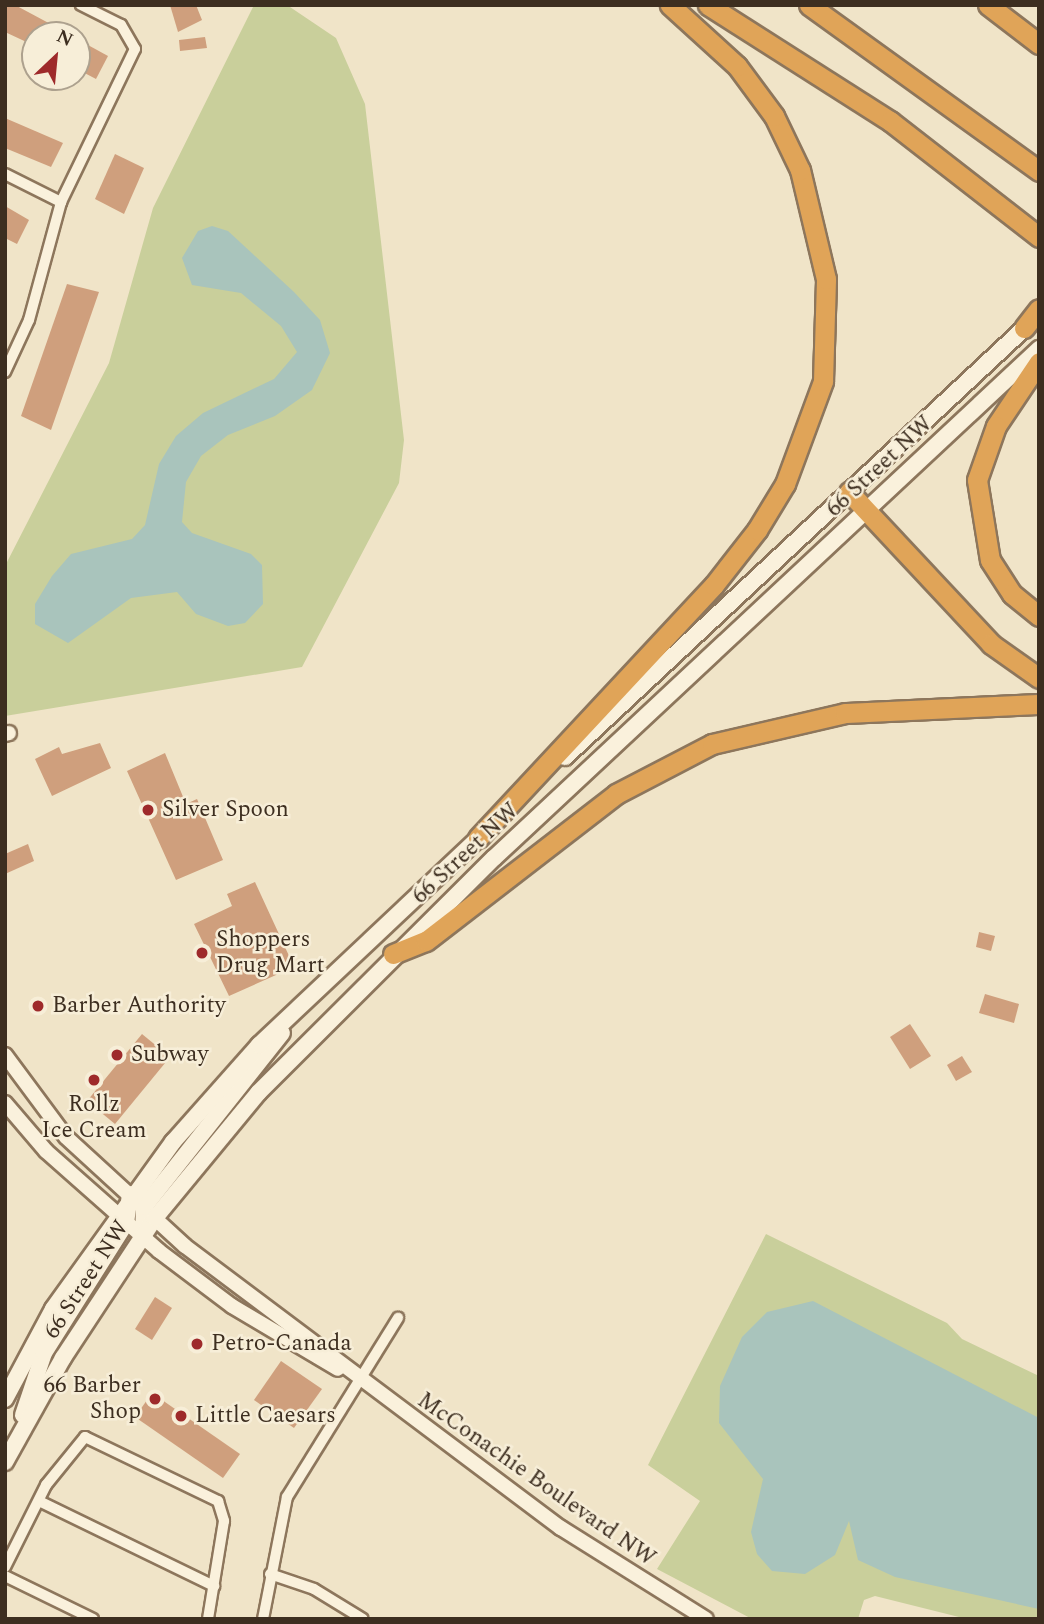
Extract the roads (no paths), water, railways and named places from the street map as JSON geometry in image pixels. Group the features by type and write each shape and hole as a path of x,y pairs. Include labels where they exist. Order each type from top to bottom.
{"highway":[{"path":"478,838 714,585 757,530 785,484 823,381 826,279 800,170 745,76 670,5"},
{"path":"708,5 890,121 1039,237"},
{"path":"809,5 1039,171"},
{"path":"988,5 1039,44"},
{"path":"1032,321 1039,309"},
{"path":"1039,362 996,426 977,480 990,560 1012,594 1039,616"},
{"path":"849,492 991,644 1039,678"},
{"path":"393,954 426,941 616,794 712,744 845,712 1039,704"}],"main road":[{"name":"66 Street NW","path":"5,1399 37,1336 121,1218 130,1195 237,1068 298,1007 1032,321"},
{"name":"66 Street NW","path":"5,1462 17,1438 143,1237 150,1213 236,1118 393,954 1039,349"},
{"path":"150,1213 298,1007"},
{"path":"17,1438 36,1368 121,1218"}],"street":[{"path":"5,372 29,320 61,202 135,40 80,5"},
{"path":"5,174 61,202"},
{"name":"McConachie Boulevard NW","path":"5,1055 66,1137 150,1213 351,1377 613,1564 706,1619"},
{"name":"McConachie Boulevard NW","path":"5,1103 46,1151 143,1237 218,1297 351,1377"},
{"path":"262,1619 287,1497 351,1377 398,1318"},
{"path":"5,1567 38,1501 85,1437 218,1501 224,1521 208,1619"},
{"path":"38,1501 214,1586"},
{"path":"270,1574 322,1593 363,1619"},
{"path":"5,1576 93,1619"}],"water":[{"path":"212,226 228,231 294,292 320,320 330,353 312,390 275,416 228,435 201,456 186,482 182,522 192,533 251,554 262,565 263,604 245,623 228,626 196,614 177,592 131,598 68,643 35,624 35,604 52,576 71,554 132,539 145,525 159,464 176,436 203,413 274,379 297,352 281,326 241,293 192,285 182,258 198,231"},
{"path":"813,1301 1039,1418 1039,1609 895,1577 858,1560 849,1521 835,1555 805,1574 772,1571 757,1554 751,1532 763,1479 719,1423 720,1386 742,1337 767,1312"}],"place":[{"name":"Silver Spoon","path":"148,810"},
{"name":"Shoppers Drug Mart","path":"202,953"},
{"name":"Barber Authority","path":"38,1006"},
{"name":"Subway","path":"117,1055"},
{"name":"Rollz Ice Cream","path":"94,1080"},
{"name":"Petro-Canada","path":"197,1344"},
{"name":"66 Barber Shop","path":"155,1399"},
{"name":"Little Caesars","path":"181,1416"}]}
